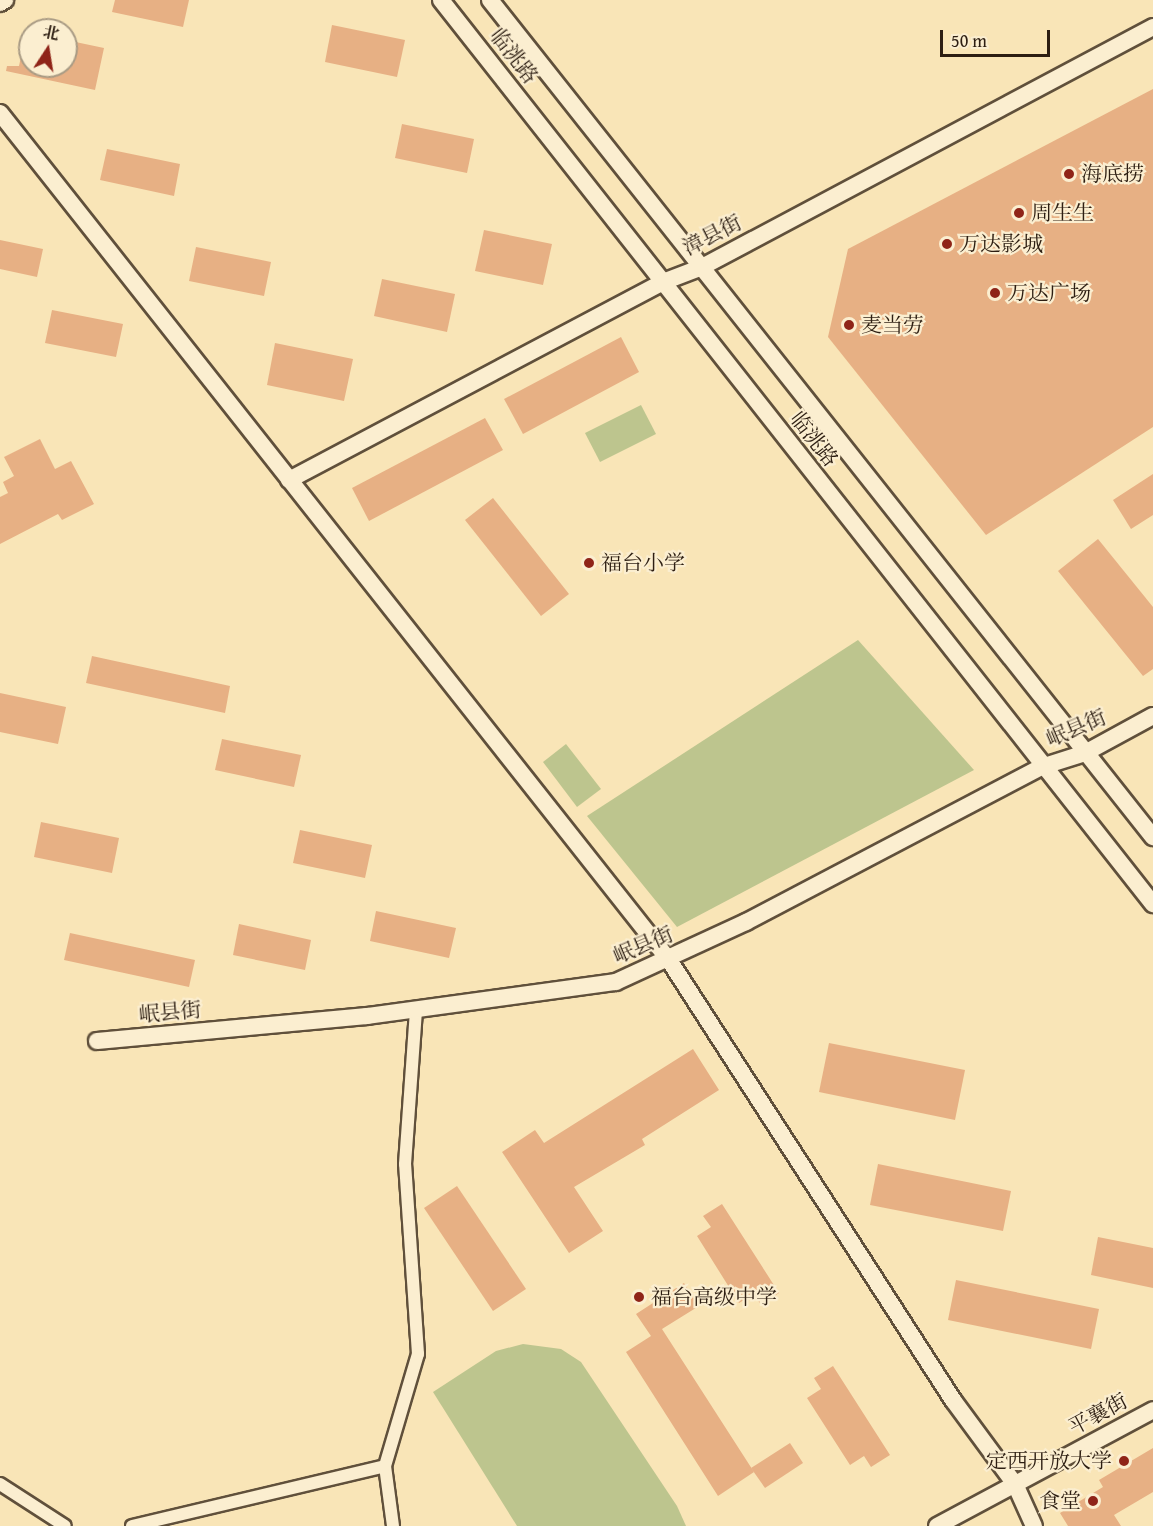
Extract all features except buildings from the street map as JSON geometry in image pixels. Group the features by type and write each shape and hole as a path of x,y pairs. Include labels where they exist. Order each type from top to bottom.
{"street":[{"path":"0,3 5,0"},
{"name":"临洮路","path":"441,0 1041,767 1153,904"},
{"name":"临洮路","path":"490,0 1153,837"},
{"name":"漳县街","path":"289,480 663,282 702,267 1153,27"},
{"path":"0,113 669,960 953,1400 1015,1484 1034,1526"},
{"name":"岷县街","path":"97,1041 416,1010 616,982 669,960 1041,767 1085,753 1153,716"},
{"path":"393,1526 385,1466 418,1354 405,1164 416,1010"},
{"name":"平襄街","path":"937,1526 1153,1410"},
{"path":"132,1526 385,1466"},
{"path":"0,1484 65,1526"}],"green space":[{"path":"641,405 656,434 600,462 585,433"},
{"path":"858,640 974,770 677,927 587,816"},
{"path":"566,744 601,789 577,807 543,762"},
{"path":"523,1344 561,1349 581,1362 677,1506 686,1526 517,1526 433,1392 496,1351"}],"place":[{"name":"海底捞","path":"1069,174"},
{"name":"周生生","path":"1019,213"},
{"name":"万达影城","path":"947,244"},
{"name":"万达广场","path":"995,293"},
{"name":"麦当劳","path":"849,325"},
{"name":"福台小学","path":"589,563"},
{"name":"福台高级中学","path":"639,1297"},
{"name":"定西开放大学","path":"1124,1461"},
{"name":"食堂","path":"1093,1501"}]}
